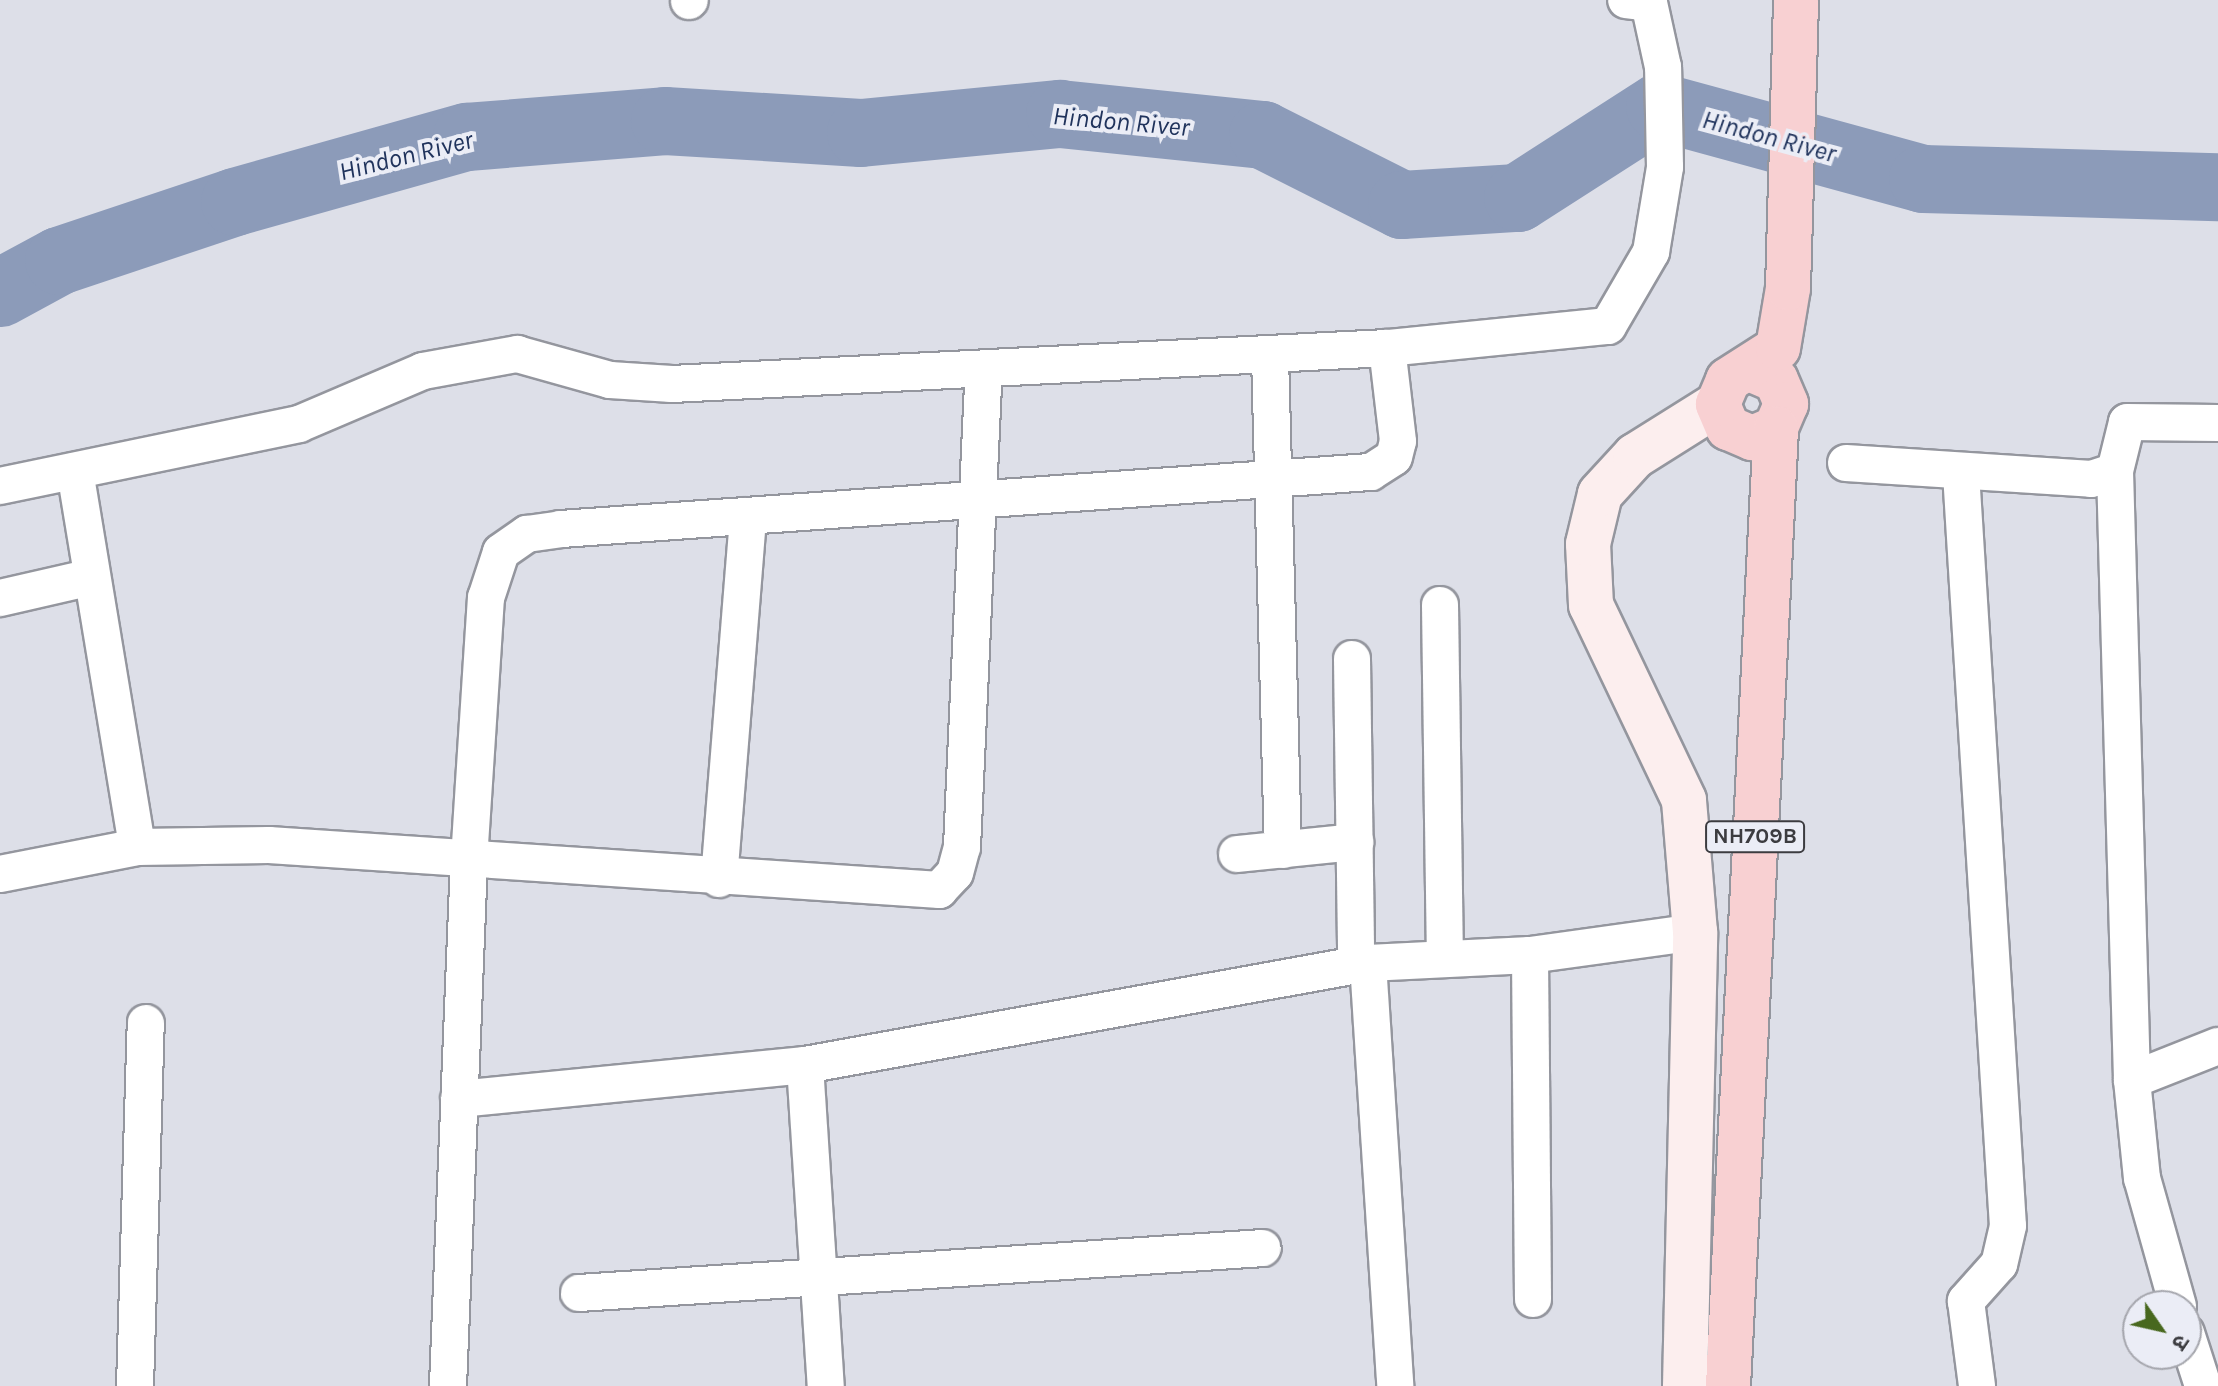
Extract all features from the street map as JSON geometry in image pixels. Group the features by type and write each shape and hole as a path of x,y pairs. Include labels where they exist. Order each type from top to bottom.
{"highway":[{"path":"1776,428 1739,435 1718,404 1728,380 1752,370 1778,348 1788,288 1796,0"},
{"name":"NH709B","path":"1728,1386 1776,428 1783,391 1765,372 1752,370"}],"main road":[{"path":"1685,1386 1695,932 1684,800 1591,605 1588,544 1600,494 1635,456 1718,404"}],"street":[{"path":"0,486 299,424 423,371 517,354 634,384 984,371 1270,355 1387,348 1608,326 1651,252 1665,167 1663,67 1649,3 1626,0"},
{"path":"448,1386 469,860 486,598 501,552 527,534 550,530 1371,472 1394,457 1398,441 1387,348"},
{"path":"1270,355 1283,850"},
{"path":"0,874 137,847 269,845 920,894 939,890 955,873 981,500 984,371"},
{"path":"2174,1290 2142,1178 2132,1080 2115,471 2127,422 2218,423"},
{"path":"1846,463 1961,473 2091,479 2115,471"},
{"path":"75,471 137,847"},
{"path":"1961,473 2008,1226 1999,1264 1966,1301 1977,1386"},
{"path":"719,879 748,516"},
{"path":"0,598 92,577"},
{"path":"1440,605 1445,957"},
{"path":"1352,659 1355,842 1362,964 1395,1386"},
{"path":"1237,854 1355,842"},
{"path":"459,1099 805,1065 1362,964 1445,957 1530,955 1695,932"},
{"path":"1530,955 1533,1299"},
{"path":"135,1386 146,1023"},
{"path":"2132,1080 2218,1046"},
{"path":"805,1065 826,1386"},
{"path":"579,1293 820,1272 1263,1248"}],"waterway":[{"name":"Hindon River","path":"0,293 59,261 235,202 467,137 665,121 861,133 1060,114 1263,135 1402,205 1518,198 1660,107 1923,179 2218,187"}]}
